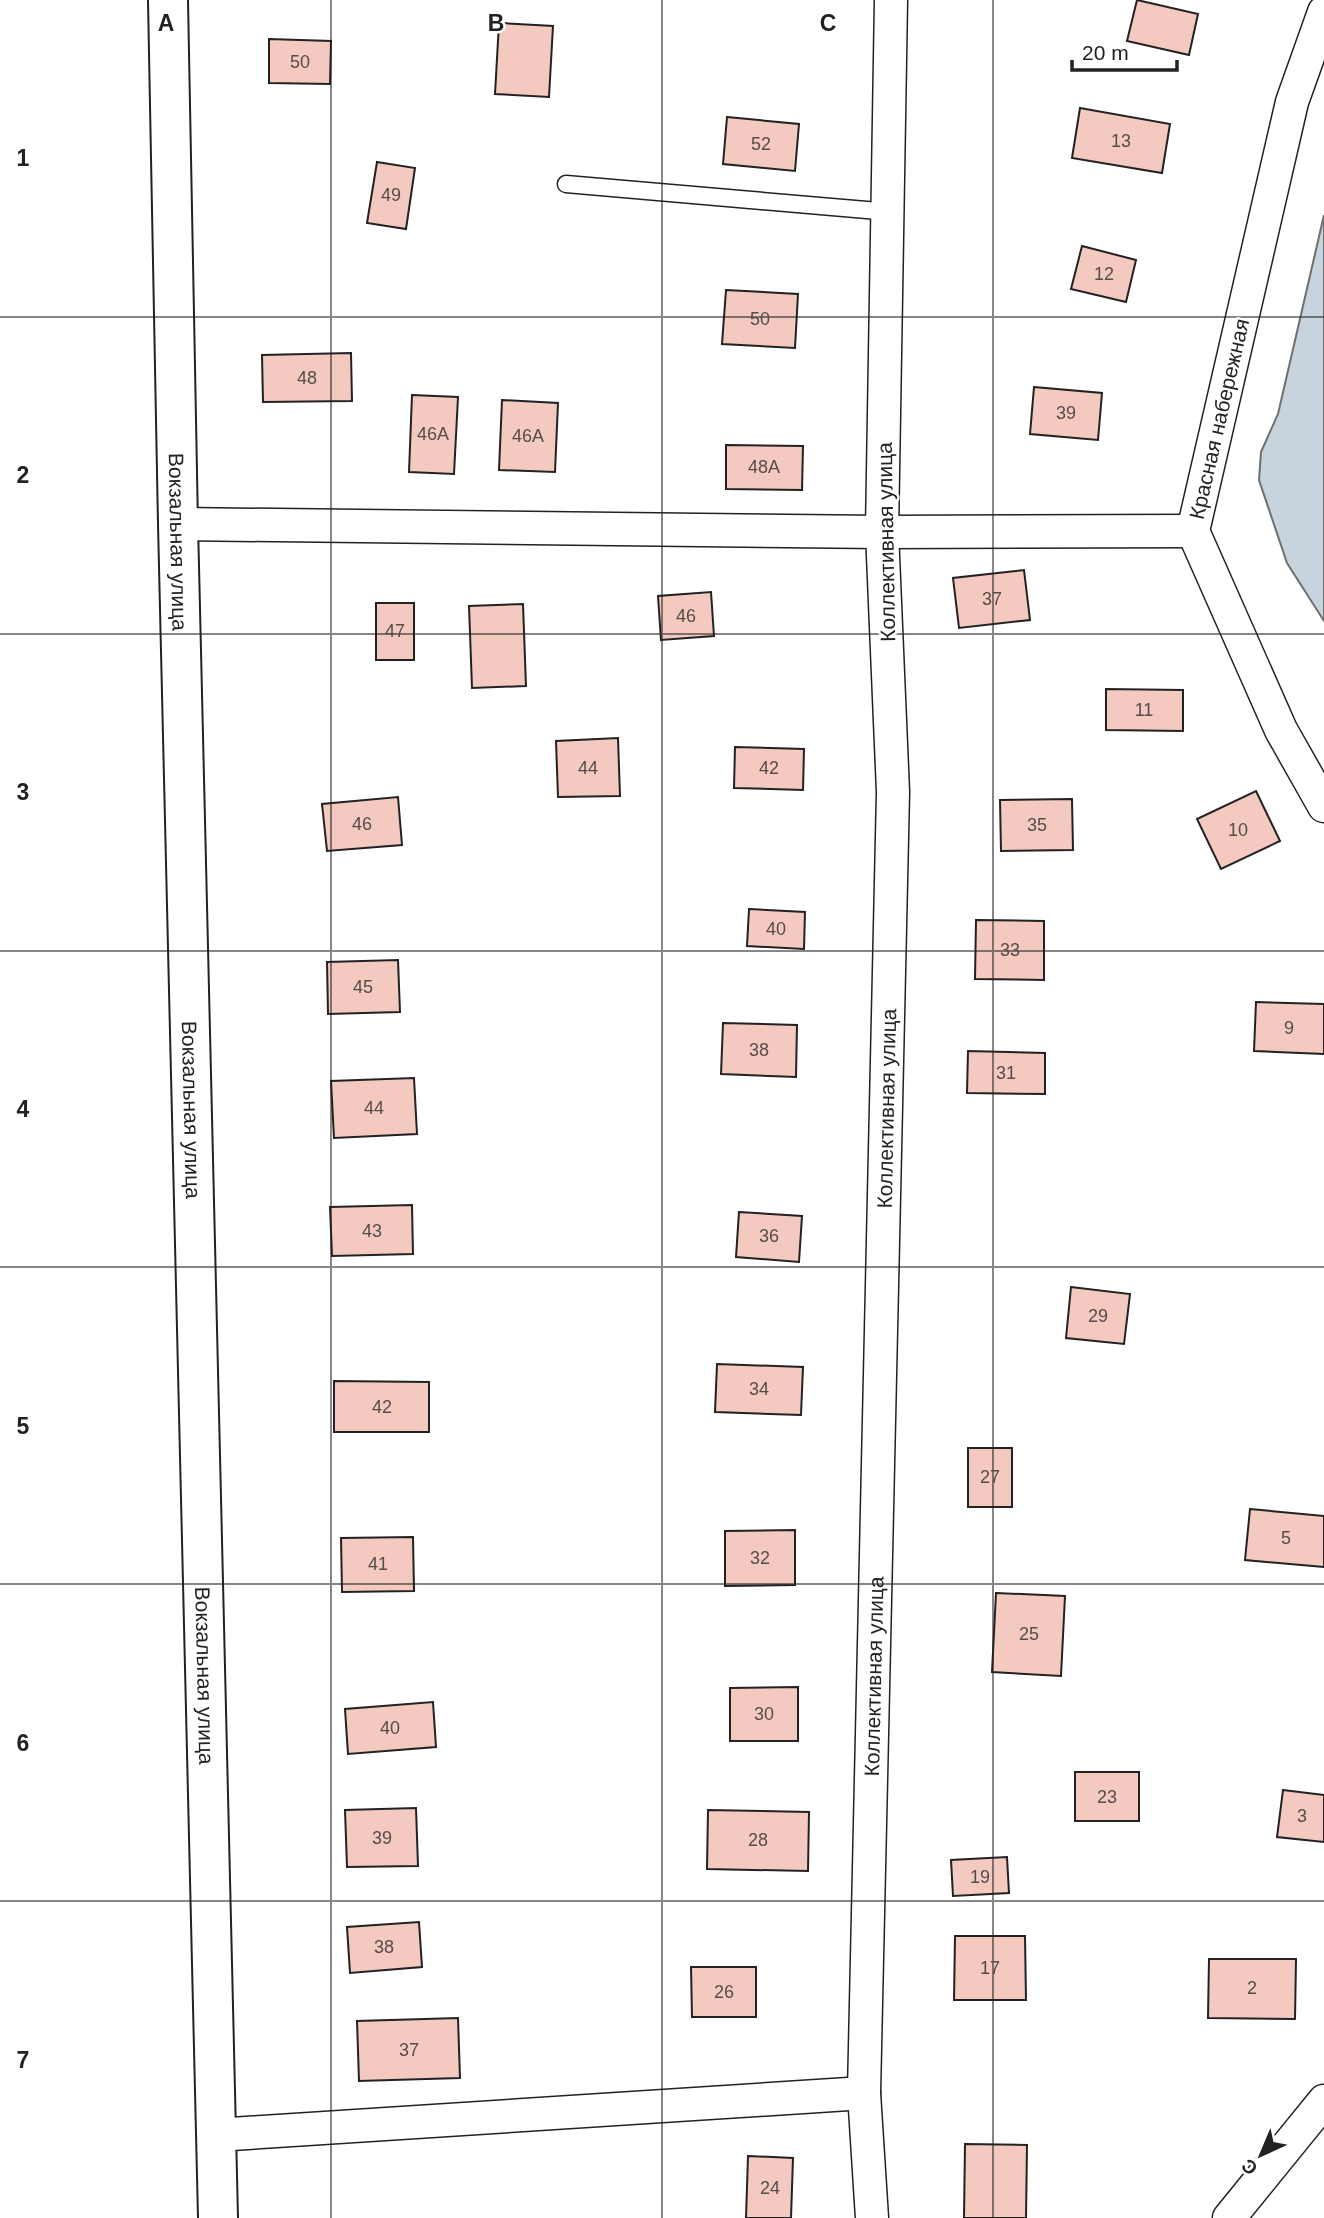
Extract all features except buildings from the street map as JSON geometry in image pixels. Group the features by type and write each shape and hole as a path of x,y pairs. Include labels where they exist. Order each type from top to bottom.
{"street":[{"name":"Вокзальная улица","path":"168,0 218,2218"},
{"name":"Коллективная улица","path":"872,2218 864,2093 893,792 882,532 890,212 891,0"},
{"name":"Красная набережная","path":"1324,12 1292,103 1193,531 1281,730 1324,806"},
{"path":"178,524 882,532 1193,531"},
{"path":"216,2135 864,2093"},
{"path":"1229,2218 1324,2101"}],"lane":[{"path":"566,184 890,212"}],"shaded area":[{"path":"1324,215 1324,621 1287,563 1259,480 1261,452 1278,414"}]}
